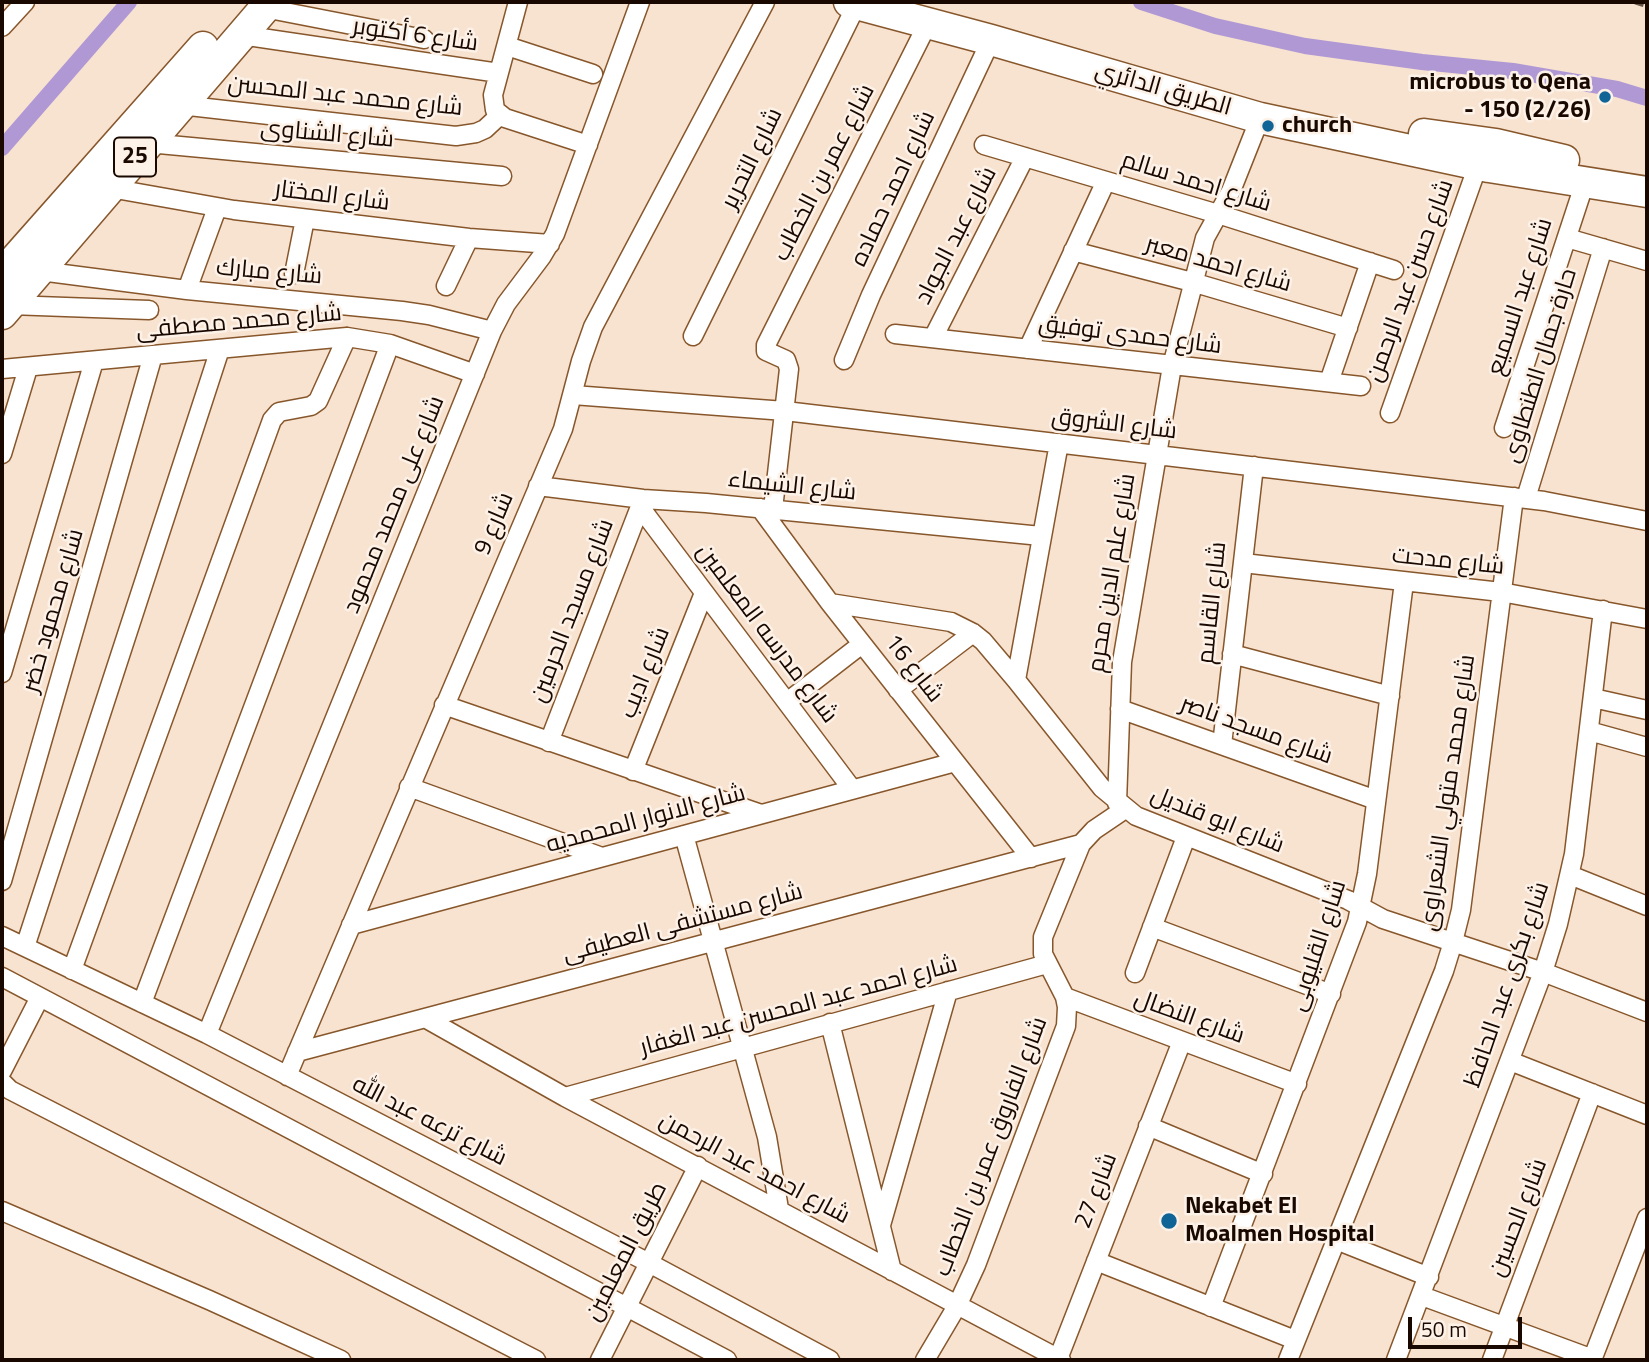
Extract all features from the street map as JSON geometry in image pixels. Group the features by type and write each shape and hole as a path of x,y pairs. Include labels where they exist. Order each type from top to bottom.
{"highway":[{"name":"الطريق الدائري","path":"853,3 922,12 1268,105 1473,156"},
{"name":"25","path":"2,274 67,219 110,188 241,35 259,4"},
{"name":"25","path":"6,309 40,271 67,219 259,4"},
{"name":"الطريق الدائري","path":"922,12 992,40 1260,118 1473,156 1647,175"},
{"name":"الطريق الدائري","path":"1514,160 1585,182 1647,192"}],"street":[{"path":"518,2 493,102 500,115 588,145"},
{"name":"شارع على محمد محمود","path":"207,1034 492,331 506,303 550,244 640,2"},
{"name":"شارع 9","path":"287,1076 563,429 593,327 765,2"},
{"name":"شارع التحرير","path":"692,336 853,3"},
{"path":"259,4 424,39"},
{"path":"2,27 15,5"},
{"name":"شارع عمر بن الخطاب","path":"785,411 789,364 766,351 766,345 922,12"},
{"name":"شارع 6 أكتوبر","path":"241,35 499,73"},
{"name":"شارع احمد حماده","path":"844,360 876,284 992,40"},
{"path":"506,46 593,74"},
{"name":"شارع محمد عبد المحسن","path":"180,105 456,136 485,129 500,115"},
{"name":"شارع علم الدين محرم","path":"1121,806 1122,662 1172,366 1192,282 1208,230 1231,191 1260,118"},
{"name":"شارع الشناوى","path":"148,143 502,176"},
{"name":"شارع احمد سالم","path":"984,145 1218,214 1394,270"},
{"name":"شارع حسن عبد الرحمن","path":"1390,413 1473,156"},
{"name":"شارع عبد الجواد","path":"933,338 1025,157"},
{"path":"1028,349 1106,181"},
{"name":"شارع عبد السميع","path":"1504,428 1585,182"},
{"name":"شارع المختار","path":"110,188 217,208 469,238 550,244"},
{"path":"187,290 217,208"},
{"path":"294,274 305,219"},
{"path":"446,286 469,238"},
{"path":"1567,238 1647,261"},
{"name":"حارة جمال الطنطاوى","path":"1520,497 1603,248"},
{"name":"شارع احمد معبر","path":"1073,251 1192,282 1348,328"},
{"path":"1329,382 1370,262"},
{"name":"شارع مبارك","path":"40,271 187,290 402,311 492,331"},
{"path":"6,309 149,310"},
{"name":"شارع حمدى توفيق","path":"895,334 1361,386"},
{"path":"72,970 272,420 279,412 311,406 318,401 346,337"},
{"name":"شارع محمد مصطفى","path":"2,369 346,337 390,344 475,374"},
{"path":"142,1003 390,344"},
{"path":"25,947 220,349"},
{"name":"شارع محمود خضر","path":"2,881 153,355"},
{"path":"2,673 94,361"},
{"path":"2,454 28,368"},
{"name":"شارع الشروق","path":"573,394 785,411 1520,497 1647,521"},
{"path":"767,509 785,411"},
{"path":"1016,680 1059,443"},
{"name":"شارع القاسم","path":"1222,745 1254,466"},
{"name":"شارع الشيماء","path":"538,486 642,503 767,509 1041,536"},
{"name":"شارع محمد متولي الشعراوى","path":"1287,1360 1439,984 1453,942 1462,896 1502,592 1520,497"},
{"name":"شارع مدرسه المعلمين","path":"642,503 704,593 852,789"},
{"name":"شارع مسجد الحرمين","path":"549,742 642,503"},
{"name":"شارع 16","path":"767,509 830,603 1031,858"},
{"name":"شارع مدحت","path":"1243,563 1502,592 1647,619"},
{"name":"شارع القليوبى","path":"1211,1307 1352,939 1361,907 1404,582"},
{"name":"شارع اديب","path":"633,771 704,593"},
{"name":"شارع ابو قنديل","path":"830,603 939,619 973,633 1016,680 1102,788 1121,806 1147,822 1361,907 1383,919 1543,972 1647,1012"},
{"name":"شارع بكرى عبد الحافظ","path":"1396,1360 1543,972 1570,876 1604,610"},
{"path":"898,690 973,633"},
{"path":"787,702 862,643"},
{"path":"1232,654 1390,695"},
{"path":"1593,698 1647,710"},
{"path":"444,705 761,814"},
{"name":"شارع مسجد ناصر","path":"1120,709 1376,800"},
{"path":"1588,732 1647,747"},
{"name":"شارع الانوار المحمديه","path":"351,925 955,762"},
{"path":"409,787 602,857"},
{"name":"شارع الفاروق عمر بن الخطاب","path":"925,1360 957,1306 976,1265 1066,1026 1065,997 1046,964 1043,937 1081,845 1121,806"},
{"path":"684,835 767,1137 779,1209"},
{"path":"1135,973 1186,837"},
{"name":"شارع مستشفى العطيفى","path":"297,1052 1081,845"},
{"path":"1570,876 1647,906"},
{"path":"1152,928 1331,994"},
{"name":"شارع ترعه عبد الله","path":"2,936 207,1034 830,1360"},
{"name":"شارع احمد عبد المحسن عبد الغفار","path":"565,1097 1046,964"},
{"path":"2,977 727,1360"},
{"path":"881,1226 948,991"},
{"path":"2,1071 40,997"},
{"name":"شارع النضال","path":"1065,997 1297,1084"},
{"name":"شارع احمد عبد الرحمن","path":"425,1018 565,1097 1059,1359"},
{"path":"830,1023 892,1271"},
{"name":"شارع 27","path":"1059,1359 1182,1041"},
{"path":"1510,1061 1647,1115"},
{"path":"2,1082 10,1090 536,1360"},
{"name":"شارع الحسين","path":"1492,1360 1592,1093"},
{"path":"1148,1126 1263,1174"},
{"name":"طريق المعلمين","path":"600,1360 698,1166"},
{"path":"2,1211 341,1360"},
{"path":"1422,1296 1592,1360 1647,1218"},
{"path":"1336,1240 1429,1277"},
{"path":"1096,1261 1296,1340"}],"waterway":[{"path":"2,148 129,2"},
{"path":"1141,2 1215,26 1305,46 1513,71 1617,89 1647,98"}],"railway":[{"path":"1635,2 1647,6"}],"place":[{"name":"microbus to Qena - 150 (2/26)","path":"1605,97"},
{"name":"church","path":"1268,126"},
{"name":"Nekabet El Moalmen Hospital","path":"1169,1221"}]}
